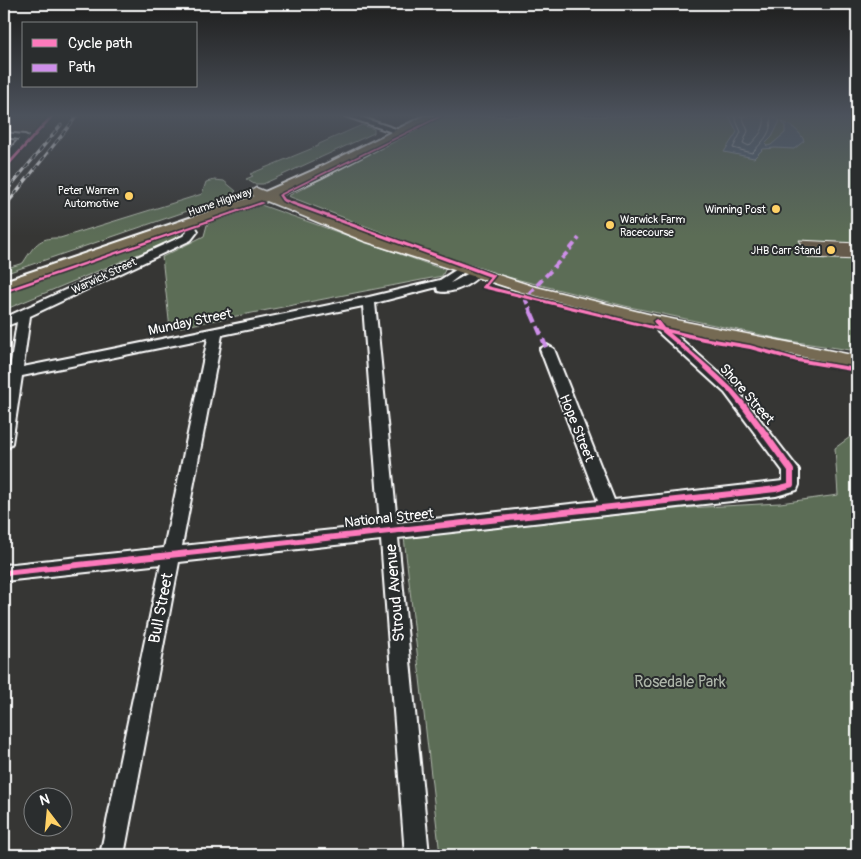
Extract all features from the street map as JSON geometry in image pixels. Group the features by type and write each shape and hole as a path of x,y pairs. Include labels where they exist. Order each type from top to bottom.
{"highway":[{"name":"Hume Highway","path":"4,287 188,223 261,194 342,156"},
{"name":"Hume Highway","path":"4,278 261,194"}],"main road":[{"path":"261,194 406,251 413,256 466,274 656,321 857,362"},
{"path":"832,357 857,358"}],"street":[{"name":"Warwick Street","path":"4,323 187,238 194,231 188,223"},
{"name":"Munday Street","path":"16,373 369,301 406,297 439,290 456,286 466,274"},
{"name":"Stroud Avenue","path":"369,301 417,855"},
{"path":"4,443 10,422 24,314"},
{"name":"Shore Street","path":"656,321 730,390 774,444 791,470 791,485 776,489"},
{"name":"Bull Street","path":"112,855 216,332"},
{"name":"Hope Street","path":"547,349 609,507"},
{"name":"National Street","path":"4,573 776,489"}],"green space":[{"path":"294,156 324,156 263,184 254,184 246,179 253,176 250,174"},
{"name":"Warwick Farm Racecourse","path":"366,156 857,156 857,351 790,341 625,306 479,270 288,196"},
{"path":"224,181 236,191 230,196 4,274 4,269 23,263 34,247 46,239 60,238 202,194 206,182"},
{"path":"261,205 445,270 442,276 170,329 162,257 204,236 207,225 211,222"},
{"path":"178,233 180,237 4,310 4,293"},
{"name":"Rosedale Park","path":"857,432 857,855 440,855 404,537 686,508 780,503 838,495 835,448"}],"building":[{"name":"JHB Carr Stand","path":"799,240 857,243 857,260 809,258"}],"railway":[{"path":"4,194 35,156"},
{"path":"7,204 45,156"},
{"path":"4,208 8,203"}],"marked path":[{"path":"547,349 525,298 558,261 565,256 579,238"}],"cycle path":[{"path":"4,169 16,156"},
{"path":"359,156 280,195 283,200 493,276 484,287 703,339 750,347 797,360 857,370"},
{"path":"4,292 262,203"},
{"path":"4,573 776,489 791,485 791,470 746,409 730,390 662,329 656,321"}],"place":[{"name":"Peter Warren Automotive","path":"129,196"},
{"name":"Winning Post","path":"776,209"},
{"name":"Warwick Farm Racecourse","path":"610,225"},
{"name":"JHB Carr Stand","path":"831,250"}]}
